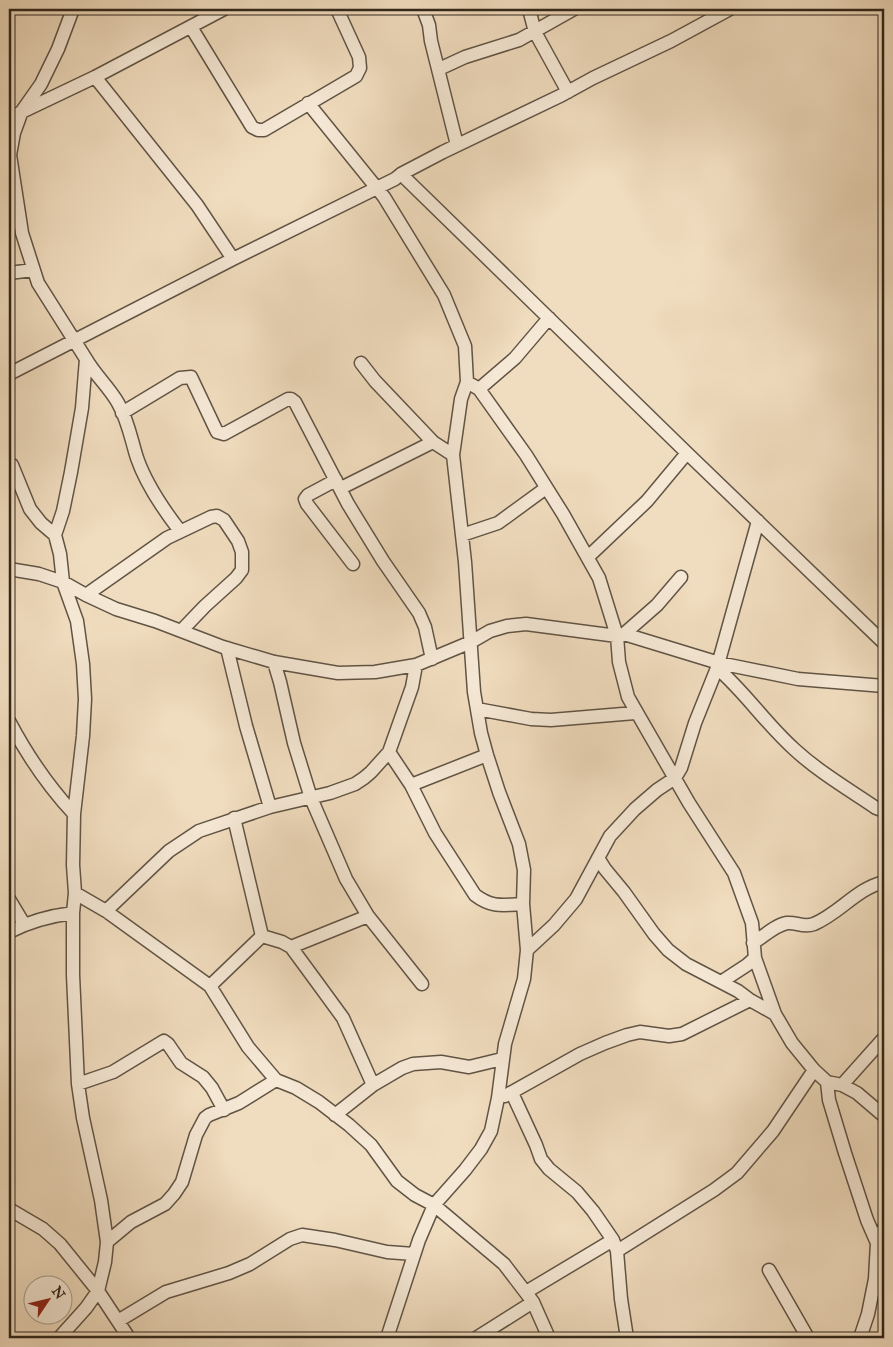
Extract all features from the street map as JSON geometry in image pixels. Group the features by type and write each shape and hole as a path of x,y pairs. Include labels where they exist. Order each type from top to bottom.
{"street":[{"path":"73,9 54,58 41,84 22,111 14,133 10,155 11,188 22,233 38,283 86,359 118,402 145,476 154,494 180,531"},
{"path":"9,118 95,78 224,9"},
{"path":"191,27 252,127 264,130 356,76 360,68 359,57 337,9"},
{"path":"423,9 429,25 431,41 457,145"},
{"path":"529,9 535,32 568,92"},
{"path":"438,68 465,57 519,40 574,9"},
{"path":"9,374 75,342 457,145 671,41 730,9"},
{"path":"95,78 197,205 233,259"},
{"path":"308,103 384,197 444,295 465,346 467,382 461,399 453,455 462,534 474,692 487,755 519,844 524,870 523,904 527,950 524,979 505,1044 498,1098 491,1131 481,1149 465,1170 434,1205 414,1254 387,1338"},
{"path":"401,174 884,643"},
{"path":"9,273 33,270"},
{"path":"479,390 515,358 549,318"},
{"path":"59,1338 86,1308 98,1291 105,1262 107,1242 101,1200 83,1118 78,1084 73,975 73,913 75,893 72,866 74,814 83,736 85,699 83,664 78,621 63,582 60,554 55,534 64,511 71,472 82,408 86,359"},
{"path":"361,363 375,381 433,442 453,455"},
{"path":"122,412 180,378 192,377 220,435 288,399 295,402 338,484 383,561 419,613 425,627 432,659"},
{"path":"467,382 479,390 526,455 599,578 620,635 619,662 628,697 689,803 734,873 752,923 754,958 775,1014 792,1043 814,1070 827,1082 842,1085 857,1093 884,1116"},
{"path":"353,564 305,499 308,495 338,484 433,442"},
{"path":"588,557 647,501 687,453"},
{"path":"12,464 30,509 41,523 55,534"},
{"path":"462,534 498,523 546,488"},
{"path":"86,595 136,558 180,531 211,517 218,516 224,520 238,541 242,552 243,563 241,573 182,630"},
{"path":"527,950 566,912 576,899 610,836 635,809 657,790 675,778 681,768 695,723 718,666 758,521"},
{"path":"9,568 39,574 63,582 116,609 182,630 227,648 274,662 338,673 355,674 416,666 471,642 490,631 507,626 526,624 620,635 718,666 798,679 884,686"},
{"path":"620,635 657,605 681,577"},
{"path":"227,648 246,726 270,807"},
{"path":"274,662 294,743 311,798 346,879 368,916 422,984"},
{"path":"106,911 179,843 199,831 270,807 330,794 355,784 372,772 388,752 412,687 416,666"},
{"path":"718,666 769,724 794,749 829,777 876,808 884,811"},
{"path":"477,709 531,719 551,720 635,712"},
{"path":"9,722 33,763 58,797 74,814"},
{"path":"388,752 412,784 435,833 476,895 483,901 495,906 523,904"},
{"path":"412,784 487,755"},
{"path":"234,818 262,936"},
{"path":"598,858 605,870 668,950 686,964 738,991 775,1014"},
{"path":"753,943 779,926 788,923 802,926 813,924 831,914 862,890 884,882"},
{"path":"75,893 106,911 210,986 248,1047 276,1080 296,1088 319,1102 361,1135 377,1153 390,1174 397,1181 415,1195 434,1205 494,1254 530,1297 549,1338"},
{"path":"9,899 24,924"},
{"path":"9,932 24,924 47,917 73,913"},
{"path":"291,947 368,916"},
{"path":"262,936 291,947 343,1018 373,1085"},
{"path":"210,986 262,936"},
{"path":"721,982 747,965 754,958"},
{"path":"498,1098 512,1094 580,1054 605,1042 627,1034 640,1032 668,1036 682,1034 750,1000"},
{"path":"842,1085 884,1038"},
{"path":"78,1084 112,1072 164,1042 168,1044 181,1062 203,1077 212,1088 224,1110"},
{"path":"335,1116 373,1085 402,1068 413,1064 441,1062 469,1067 502,1059"},
{"path":"476,1338 530,1297 714,1190 737,1173 773,1131 814,1070"},
{"path":"107,1242 131,1222 165,1204 174,1194 182,1182 200,1126 209,1115 239,1103 276,1080"},
{"path":"827,1082 829,1100 845,1153 876,1243 875,1279 868,1314 860,1338"},
{"path":"512,1094 541,1159 549,1169 577,1192 615,1246 627,1338"},
{"path":"9,1209 43,1229 60,1244 98,1291 129,1338"},
{"path":"876,1243 884,1228"},
{"path":"118,1321 166,1292 229,1274 250,1264 290,1239 302,1235 387,1252 414,1254"},
{"path":"769,1270 808,1338"}]}
